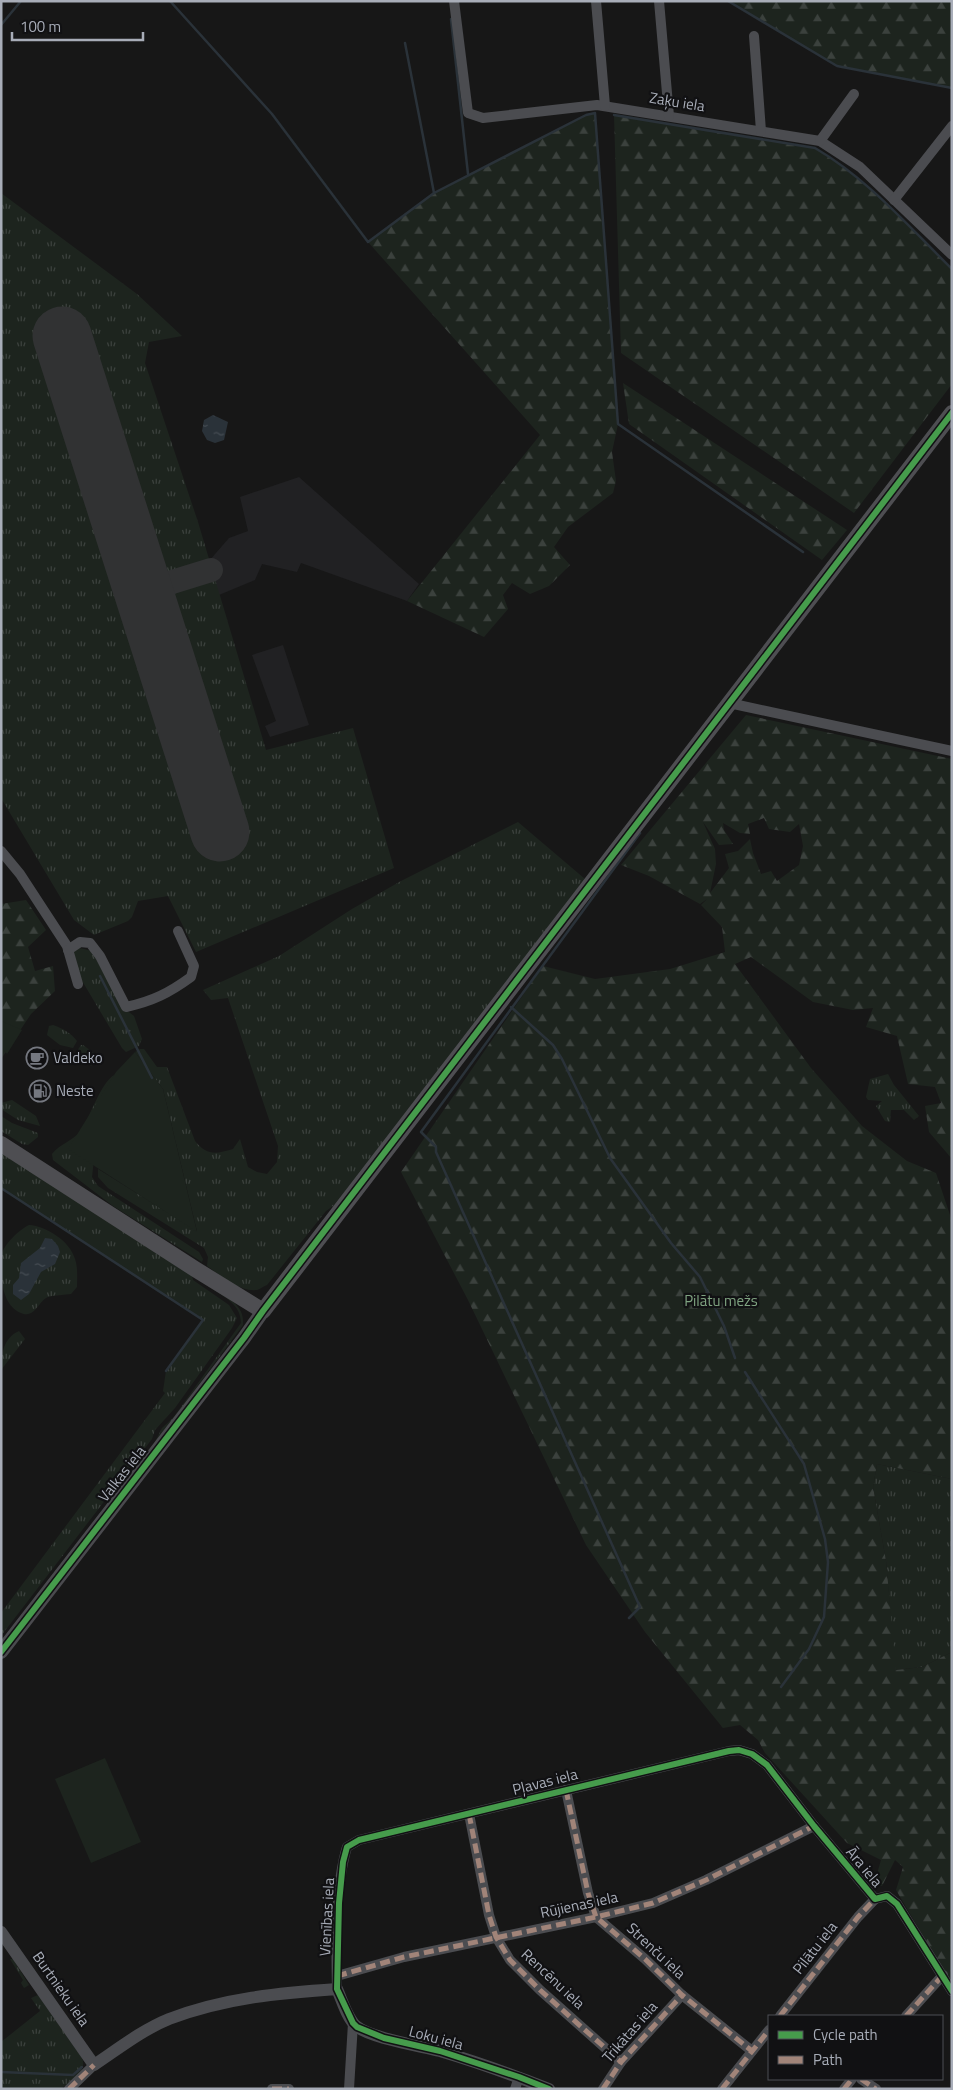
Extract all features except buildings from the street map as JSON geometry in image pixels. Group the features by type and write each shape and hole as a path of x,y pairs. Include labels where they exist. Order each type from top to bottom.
{"highway":[{"path":"1,1144 195,1270 263,1311 952,413"}],"main road":[{"name":"Valkas iela","path":"1,1652 263,1311"}],"street":[{"name":"Zaķu iela","path":"454,1 468,113 483,118 597,105 820,141 860,167 952,255"},
{"path":"596,1 605,106"},
{"path":"660,1 669,116"},
{"path":"754,36 760,131"},
{"path":"820,141 854,94"},
{"path":"894,200 952,126"},
{"path":"729,703 952,751"},
{"path":"1,851 20,874 68,950 78,984"},
{"path":"68,950 80,942 90,943 100,956 126,1007 150,1002 167,994 191,978 194,966 178,930"},
{"name":"Pļavas iela","path":"347,1847 359,1840 728,1751 740,1750 752,1754"},
{"name":"Āra iela","path":"752,1754 767,1765 814,1826 875,1899 887,1896 897,1904 952,1991"},
{"path":"566,1790 588,1893 596,1917"},
{"name":"Rencēnu iela","path":"469,1814 489,1916 496,1937 510,1960 540,1990 622,2062"},
{"name":"Rūjienas iela","path":"337,1983 404,1957 596,1917 653,1903 706,1880 814,1826"},
{"name":"Vienības iela","path":"337,1983 340,1886 347,1847"},
{"name":"Pilātu iela","path":"781,2015 858,1917 875,1899"},
{"name":"Strenču iela","path":"596,1917 682,1995 752,2051"},
{"name":"Burtnieku iela","path":"1,1932 94,2065"},
{"path":"907,2015 943,1975"},
{"path":"69,2089 94,2065 136,2036 168,2020 213,2005 253,1996 337,1983 353,2023 349,2089"},
{"name":"Trikātas iela","path":"603,2089 622,2062 682,1995"},
{"name":"Loku iela","path":"353,2023 357,2027 384,2038 440,2051 517,2083 549,2089"},
{"path":"722,2089 768,2031"},
{"path":"863,2080 876,2089"},
{"path":"272,2089 289,2089"}],"shaded area":[{"path":"299,477 419,584 407,601 301,563 297,572 262,564 255,580 219,595 209,561 229,538 248,531 240,497"},
{"path":"283,645 309,725 270,737 265,726 276,721 252,655"}],"green space":[{"path":"728,1 952,1 952,88 837,66"},
{"path":"595,113 618,424 612,452 616,481 613,493 568,527 554,547 570,565 549,586 530,594 512,583 503,595 508,609 484,637 407,601 540,435 368,242 434,193 586,115"},
{"path":"614,115 815,148 853,174 870,189 952,269 952,384 854,513 621,353"},
{"path":"1,193 137,294 182,336 149,342 145,363 198,522 266,750 353,728 394,868 196,952 168,896 138,901 132,917 128,921 94,935 74,920 1,798"},
{"path":"623,383 847,530 822,560 629,424"},
{"name":"Pilātu mežs","path":"746,715 952,759 952,1159 929,1132 925,1106 941,1103 935,1087 908,1084 897,1036 866,1027 873,1008 853,1010 813,1002 751,957 735,964 811,1068 862,1126 907,1161 936,1173 952,1221 952,1479 877,1464 873,1487 886,1561 896,1670 922,1667 952,1652 952,1985 896,1890 903,1867 895,1860 882,1886 866,1883 877,1874 881,1860 847,1843 765,1753 758,1740 740,1725 723,1728 645,1632 586,1545 468,1300 401,1172 543,966 595,979 670,969 725,952 722,927 701,905 707,899 700,904 649,876 621,865","holes":["764,818 769,829 790,832 799,824 803,846 799,865 777,881 771,871 761,874 750,839 738,851 725,854 729,868 710,893 716,864 715,849 703,822 719,845 733,844 724,830 723,823 740,833 750,834 748,824"]},
{"path":"518,822 585,879 336,1204 326,1211 267,1285 257,1290 250,1290 237,1286 224,1278 207,1266 208,1257 204,1248 108,1188 98,1177 98,1169 197,1231 163,1089 135,1052 140,1049 144,1049 157,1067 167,1067 195,1141 199,1146 217,1153 233,1149 240,1139 248,1167 257,1172 267,1174 277,1162 278,1146 228,998 211,1000 203,990 279,956 352,909 401,881"},
{"path":"26,900 46,930 28,947 35,971 53,966 55,991 31,1014 1,1059 1,904"},
{"path":"80,948 92,951 121,1006 134,1016 142,1039 139,1046 126,1052 122,1048 78,974 72,956"},
{"path":"1,1021 22,1030 7,1054 1,1047"},
{"path":"53,1025 75,1038 77,1041 73,1048 60,1045 47,1035 49,1026"},
{"path":"81,1045 94,1053 94,1062 91,1066 75,1054"},
{"path":"135,1052 163,1089 197,1232 68,1149 116,1072"},
{"path":"888,1074 894,1085 919,1116 914,1120 904,1110 891,1110 890,1122 885,1121 876,1106 882,1101 868,1100 866,1097 870,1079"},
{"path":"114,1075 96,1140 92,1177 98,1186 199,1252 203,1259 202,1262 113,1206 53,1160 52,1154 80,1132 104,1085"},
{"path":"12,1100 36,1116 40,1126 18,1120 1,1109 1,1103"},
{"path":"1,1116 12,1123 38,1133 38,1137 28,1145 22,1144 1,1131"},
{"path":"1,1152 192,1275 193,1280 229,1305 237,1318 232,1328 175,1408 155,1430 152,1439 1,1636 1,1613 165,1393 163,1391 166,1371 203,1320 1,1188"},
{"path":"29,1225 50,1231 68,1246 76,1262 77,1287 71,1294 48,1297 33,1312 26,1314 14,1309 9,1303 3,1288 1,1256 12,1238"},
{"path":"210,1287 238,1306 243,1318 243,1325 153,1446 162,1428 173,1418 241,1323 235,1306"},
{"path":"19,1331 25,1339 1,1370 2,1353 6,1342"},
{"path":"877,1464 952,1479 952,1652 922,1667 895,1670 886,1561 873,1487"},
{"path":"105,1758 141,1842 91,1863 55,1779"},
{"path":"10,1959 13,1959 29,1985 24,1988 21,1983 23,1980"},
{"path":"38,1995 82,2058 83,2067 61,2089 1,2089 1,2042 40,2011 31,1998"}],"water":[{"path":"213,415 228,422 224,440 215,443 207,440 202,431 204,420"},
{"path":"45,1238 52,1239 60,1252 55,1264 41,1272 29,1294 21,1300 13,1294 13,1285 19,1278 21,1263 40,1248"}],"waterway":[{"path":"1,25 21,1"},
{"path":"170,1 272,114 368,242 434,193 586,115 595,113 618,424 803,552"},
{"path":"728,1 837,66 952,88"},
{"path":"451,19 468,174"},
{"path":"405,43 434,193"},
{"path":"614,115 815,148 853,174 870,189 952,269"},
{"path":"629,1618 640,1607 436,1152 436,1147 421,1132 640,833"},
{"path":"100,976 152,1078"},
{"path":"511,1007 553,1045 562,1059 610,1158 671,1243 700,1277 724,1326 735,1358"},
{"path":"1,1188 203,1320 166,1371"},
{"path":"745,1372 804,1464 825,1539 828,1562 824,1617 809,1649 781,1687"},
{"path":"1,2072 73,2075 82,2067"}],"taxiway":[{"path":"143,591 211,570"}],"runway":[{"path":"62,336 220,832"}],"marked path":[{"path":"566,1790 588,1893 596,1917 645,1959 682,1995 752,2051"},
{"path":"469,1814 489,1915 496,1937 510,1960 540,1990 621,2062"},
{"path":"337,1976 404,1957 596,1917 653,1903 706,1880 814,1826"},
{"path":"781,2015 858,1917 875,1899"},
{"path":"907,2015 943,1975"},
{"path":"603,2089 621,2062 682,1995"},
{"path":"722,2089 768,2031"},
{"path":"69,2089 94,2065"},
{"path":"844,2089 851,2080"},
{"path":"862,2080 876,2089"},
{"path":"272,2089 289,2089"}],"cycle path":[{"path":"1,1652 244,1338 952,413"},
{"path":"549,2089 440,2051 384,2038 357,2027 353,2023 337,1989 339,1903 343,1862 347,1847 359,1840 739,1750 752,1754 767,1765 814,1826 875,1899 887,1896 897,1904 952,1991"}],"place":[{"name":"Valdeko","path":"37,1058"},
{"name":"Neste","path":"40,1091"}]}
